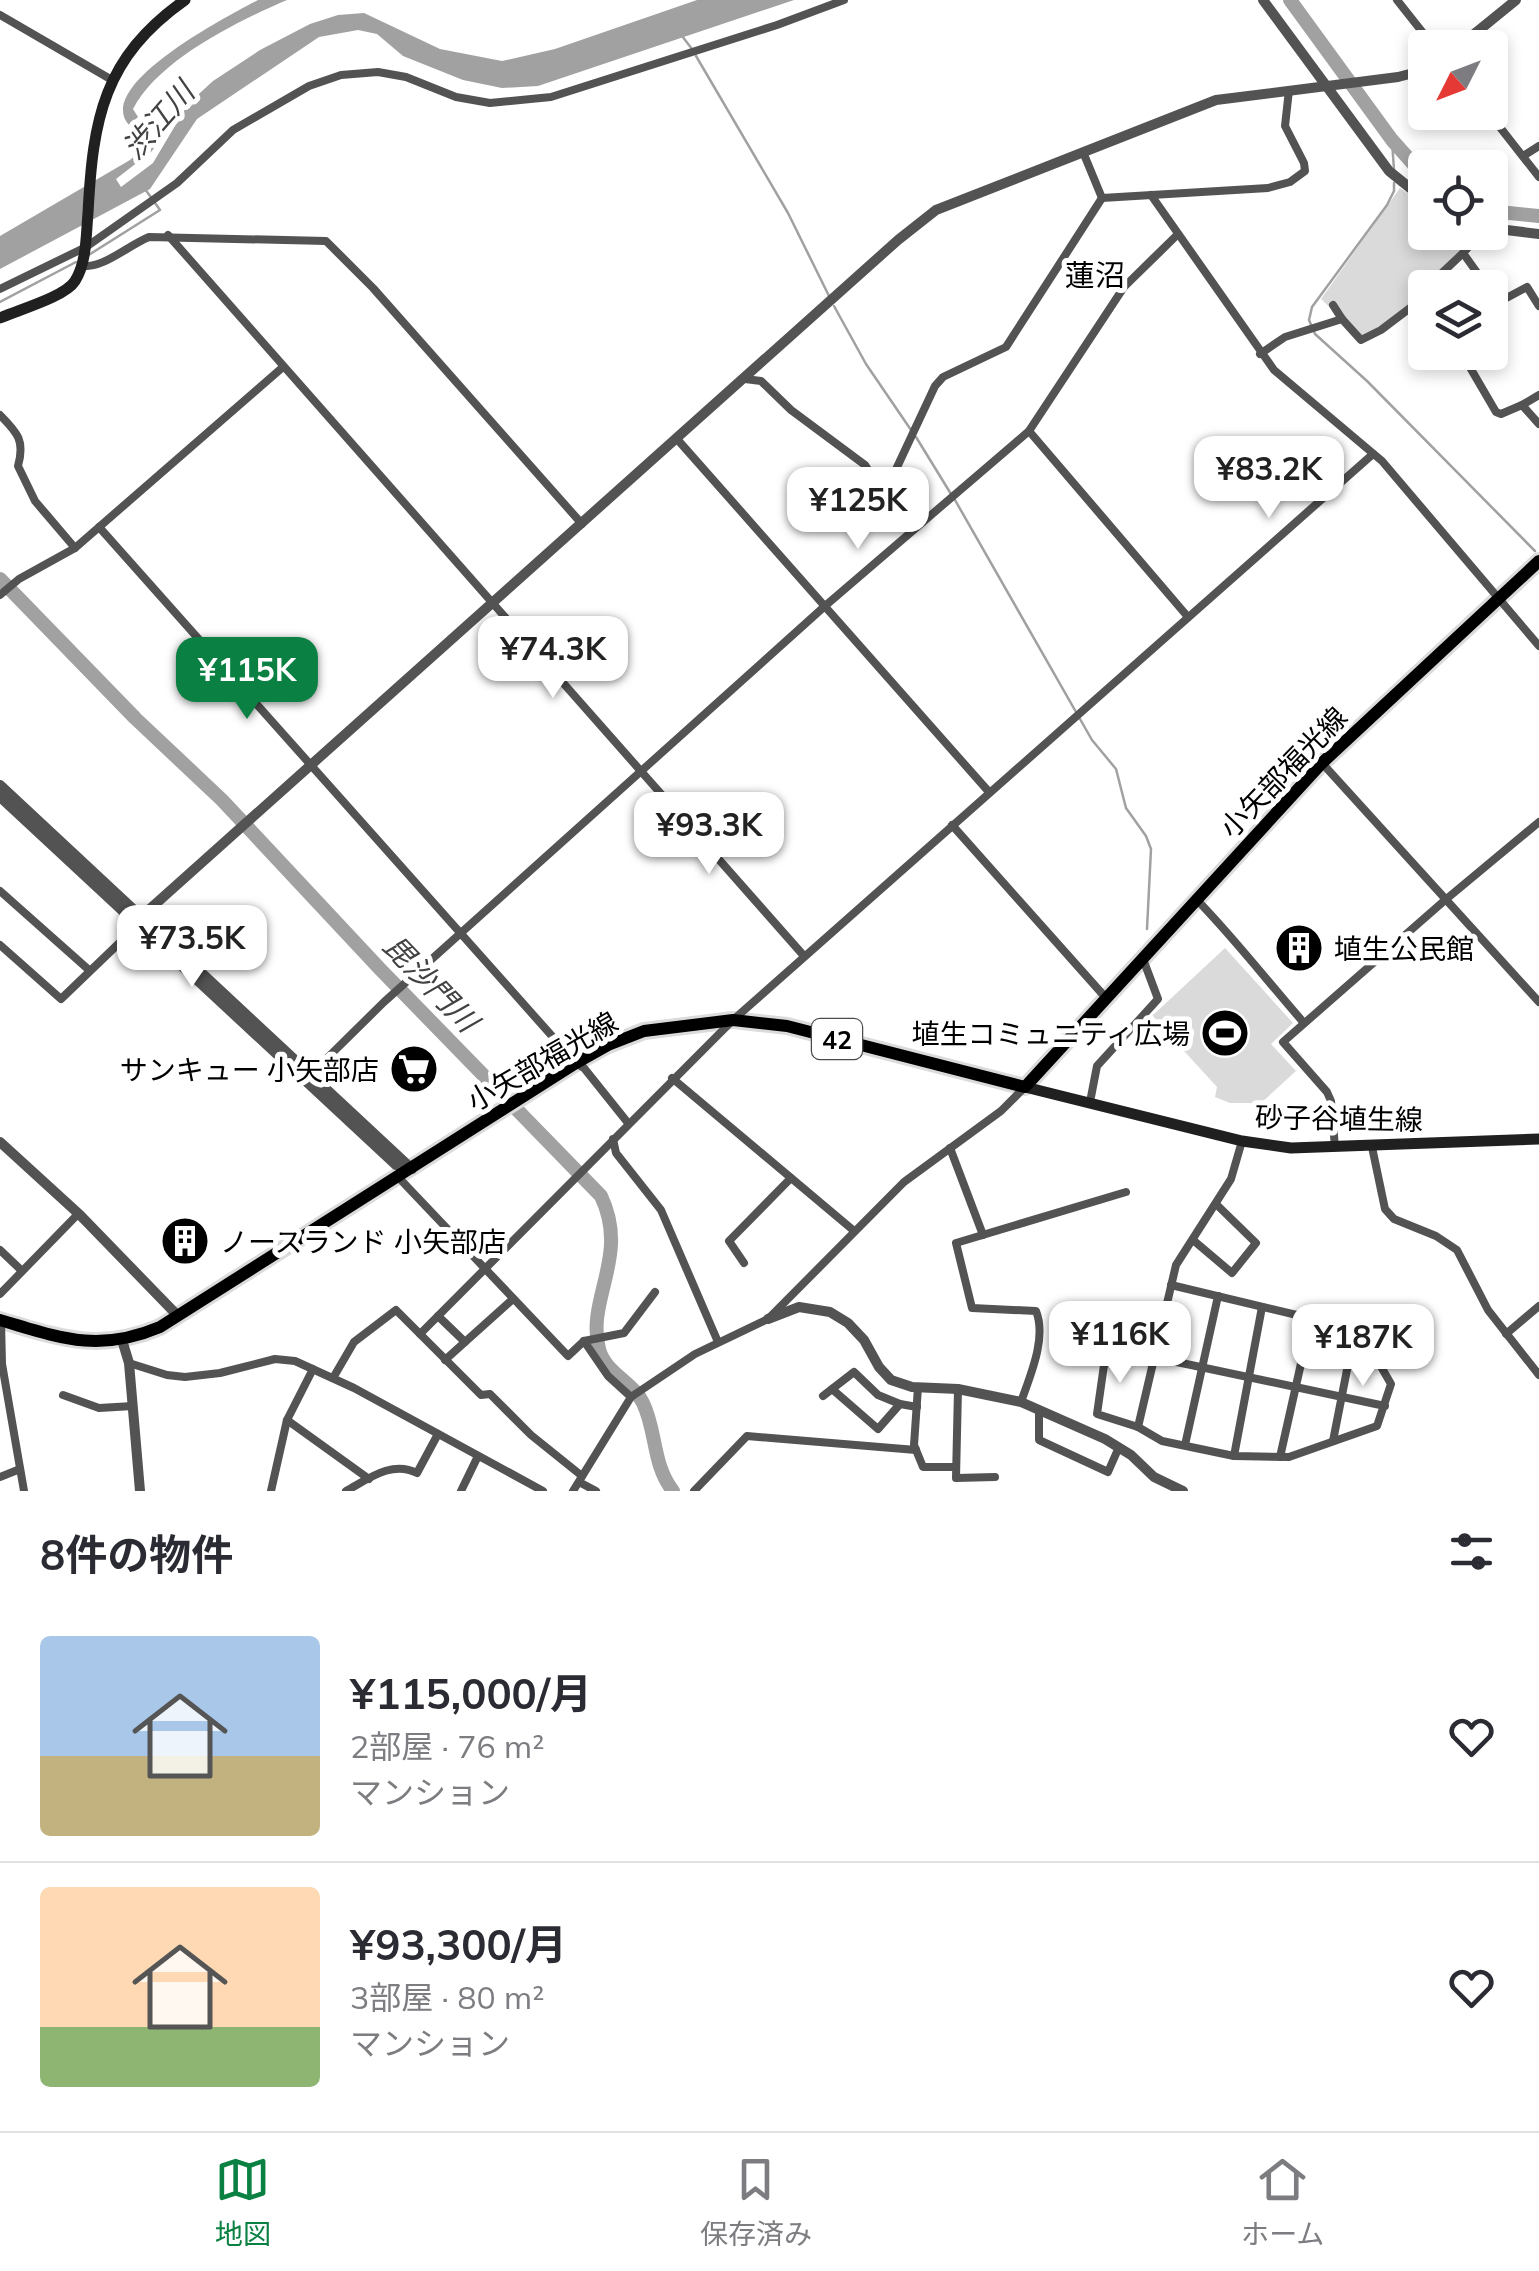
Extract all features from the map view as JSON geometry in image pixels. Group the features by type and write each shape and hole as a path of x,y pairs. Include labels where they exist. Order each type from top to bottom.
{"main road":[{"path":"0,318 67,289 76,280 86,247 96,123 112,80 140,37 185,0"},
{"name":"小矢部福光線","path":"0,1320 81,1342 122,1340 160,1328 576,1064 608,1045 644,1031 732,1020 787,1026 1025,1087 1322,763 1539,561"},
{"name":"砂子谷埴生線","path":"1025,1087 1242,1140 1291,1148 1539,1139"}],"street":[{"path":"0,290 86,247 177,183 233,130 278,101 341,75 378,72 406,77 456,97 490,103 551,98 777,26 844,0"},
{"path":"1263,0 1389,172 1408,187"},
{"path":"1397,0 1421,30"},
{"path":"1480,30 1516,0"},
{"path":"0,15 112,80"},
{"path":"0,945 60,999 310,764 936,210 1216,100 1408,73"},
{"path":"1102,198 1268,188 1290,182 1305,171 1285,126 1289,90"},
{"path":"1502,130 1539,176"},
{"path":"1522,156 1539,146"},
{"path":"1083,152 1102,198"},
{"path":"1151,195 1260,354 1382,460 1539,646"},
{"path":"884,495 935,386 942,377 1006,347 1102,198"},
{"path":"1508,230 1539,234"},
{"path":"311,1074 384,1002 825,606 1028,430 1124,287 1177,234"},
{"path":"168,235 804,956"},
{"path":"81,266 99,266 149,236 326,241 373,288 582,524"},
{"path":"1446,270 1467,250"},
{"path":"1464,253 1476,270"},
{"path":"1508,298 1539,278"},
{"path":"1528,287 1539,306"},
{"path":"1332,305 1361,340 1408,314"},
{"path":"1260,354 1285,337 1342,319"},
{"path":"0,595 18,579 75,548 283,366"},
{"path":"1472,370 1496,412 1501,414 1539,395"},
{"path":"745,379 761,382 791,410 866,465 884,495 915,528"},
{"path":"1522,406 1539,424"},
{"path":"0,415 21,438 24,446 18,466 36,501 75,548"},
{"path":"1028,430 1188,617"},
{"path":"677,440 989,792"},
{"path":"420,1334 732,1020 1373,454"},
{"path":"99,527 576,1064 584,1068 628,1123"},
{"path":"1322,763 1539,1002"},
{"path":"0,785 396,1165 412,1169"},
{"path":"0,797 412,1169"},
{"path":"1335,1147 1332,1101 1282,1042 1539,822"},
{"path":"952,825 1106,998"},
{"path":"0,891 89,970"},
{"path":"1196,900 1231,935 1304,1023"},
{"path":"1090,1102 1097,1066 1158,1000 1142,958"},
{"path":"672,1078 853,1230"},
{"path":"768,1319 904,1182 1001,1111 1025,1087"},
{"path":"613,1138 616,1153 661,1210 718,1342"},
{"path":"1138,1427 1176,1265 1232,1179 1242,1140"},
{"path":"0,1142 78,1213 178,1316"},
{"path":"1372,1147 1386,1208 1394,1219 1436,1236 1457,1250 1488,1310 1539,1375"},
{"path":"950,1148 983,1234"},
{"path":"399,1178 568,1356 584,1341 624,1333 655,1292"},
{"path":"744,1263 729,1241 791,1178"},
{"path":"1021,1402 1035,1361 1039,1318 1036,1311 972,1308 956,1242 1126,1192"},
{"path":"1193,1240 1232,1273 1256,1243 1217,1206"},
{"path":"0,1294 78,1213"},
{"path":"0,1250 20,1270"},
{"path":"1171,1285 1360,1330 1391,1384 1385,1406 1377,1426 1289,1457 1234,1456 1162,1440 1138,1427 1097,1414 1104,1364 1120,1350 1385,1406"},
{"path":"1185,1446 1218,1296"},
{"path":"445,1360 513,1299"},
{"path":"573,1491 631,1397 718,1342 799,1306 830,1312 848,1323 892,1380 1021,1402 1119,1447 1154,1477 1183,1491"},
{"path":"1506,1334 1539,1306"},
{"path":"1234,1456 1262,1307"},
{"path":"333,1378 354,1342 396,1310 481,1396 490,1394 531,1436 596,1491"},
{"path":"438,1316 465,1342"},
{"path":"1280,1456 1311,1319"},
{"path":"0,1320 2,1364 24,1491"},
{"path":"1333,1441 1356,1329"},
{"path":"122,1340 129,1363 140,1491"},
{"path":"584,1341 608,1376 631,1397"},
{"path":"129,1363 185,1377 276,1359 295,1361 543,1491"},
{"path":"271,1491 287,1420 313,1369"},
{"path":"822,1396 854,1372 878,1394 917,1407"},
{"path":"918,1387 916,1450 923,1467 956,1468"},
{"path":"832,1389 878,1429 900,1404"},
{"path":"958,1389 956,1478 995,1477"},
{"path":"63,1395 98,1408 133,1406"},
{"path":"1039,1410 1040,1440 1108,1472 1119,1447"},
{"path":"287,1420 369,1479"},
{"path":"0,1434 14,1440"},
{"path":"346,1491 399,1467 417,1473 438,1434"},
{"path":"694,1491 747,1436 916,1450"},
{"path":"461,1491 478,1456"},
{"path":"0,1477 20,1469"}],"shaded area":[{"path":"258,0 287,0 223,31 161,74 133,109 138,117 129,125 123,109 130,91 147,72 195,36"},
{"path":"697,0 794,0 538,86 502,88 463,80 403,56 377,34 358,30 319,37 197,119 150,189 0,269 0,236 130,160 147,145 141,138 134,144 131,135 145,122 159,140 152,151 116,179 121,187 153,163 188,104 213,81 310,24 338,15 364,13 440,49 502,61 555,49"},
{"path":"1400,188 1408,194 1408,250 1460,250 1440,270 1408,270 1408,308 1362,338 1321,299"},
{"name":"埴生コミュニティ広場","path":"1225,948 1293,1023 1271,1044 1296,1071 1261,1103 1230,1103 1215,1097 1217,1087 1152,1016"}],"waterway":[{"path":"1290,0 1408,158"},
{"path":"682,36 692,49"},
{"path":"696,56 788,213 830,298"},
{"path":"1392,140 1394,170"},
{"path":"1394,183 1387,205 1312,307 1309,320 1315,334 1367,381 1535,551"},
{"path":"87,256 160,210 145,189"},
{"path":"1508,213 1539,216"},
{"path":"0,302 76,262"},
{"path":"834,306 866,364 911,430"},
{"path":"916,437 951,494"},
{"path":"955,500 1092,740 1116,769 1126,808 1146,836 1151,849 1147,929"},
{"name":"毘沙門川","path":"0,579 135,718 222,800 601,1196 611,1238 598,1312 599,1349 607,1365 643,1403 661,1470 673,1491"}],"place":[{"name":"埴生公民館","path":"1299,948"},
{"name":"埴生コミュニティ広場","path":"1225,1033"},
{"name":"サンキュー 小矢部店","path":"414,1069"},
{"name":"ノースランド 小矢部店","path":"185,1241"}],"district":[{"name":"蓮沼","path":"1095,275"}],"water label":[{"name":"渋江川","path":"158,120"}]}
